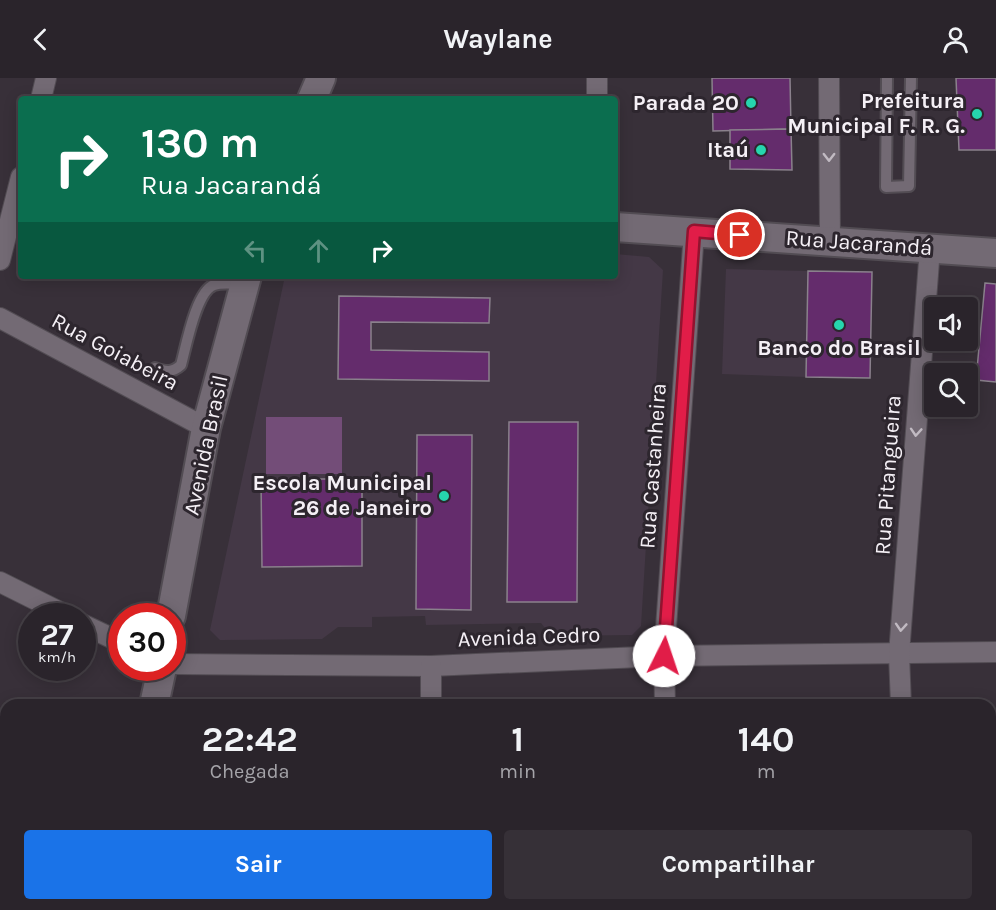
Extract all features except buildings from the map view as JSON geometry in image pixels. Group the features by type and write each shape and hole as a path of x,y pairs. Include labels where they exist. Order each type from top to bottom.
{"main road":[{"path":"313,96 321,78"},
{"name":"Rua Jacarandá","path":"618,227 996,253"},
{"name":"Avenida Brasil","path":"173,603 206,428 246,280"},
{"path":"155,699 159,681"}],"street":[{"path":"597,78 597,96"},
{"path":"829,78 830,241"},
{"path":"0,260 18,189"},
{"name":"Rua Castanheira","path":"665,699 664,656 694,231"},
{"name":"Rua Pitangueira","path":"901,699 899,654 930,249"},
{"name":"Rua Goiabeira","path":"0,318 206,428"},
{"path":"0,582 42,603"},
{"name":"Avenida Cedro","path":"186,664 431,666 664,656 996,652"},
{"path":"431,666 431,699"}],"lane":[{"path":"887,78 886,187 909,186 911,78"},
{"path":"155,368 167,372 181,365 199,301 206,290 215,284 246,280"}],"shaded area":[{"name":"Escola Municipal 26 de Janeiro","path":"618,254 649,257 663,270 641,626 632,635 551,636 541,623 426,625 425,616 372,617 372,627 338,627 322,639 220,640 210,630 284,279 618,279"},
{"path":"726,269 808,271 806,377 722,374"},
{"path":"266,417 342,417 342,474 266,474"}],"place":[{"name":"Parada 20","path":"751,103"},
{"name":"Prefeitura Municipal F. R. G.","path":"977,114"},
{"name":"Itaú","path":"761,150"},
{"name":"Banco do Brasil","path":"839,325"},
{"name":"Escola Municipal 26 de Janeiro","path":"444,496"}],"route":[{"path":"664,656 694,231 740,235"}]}
